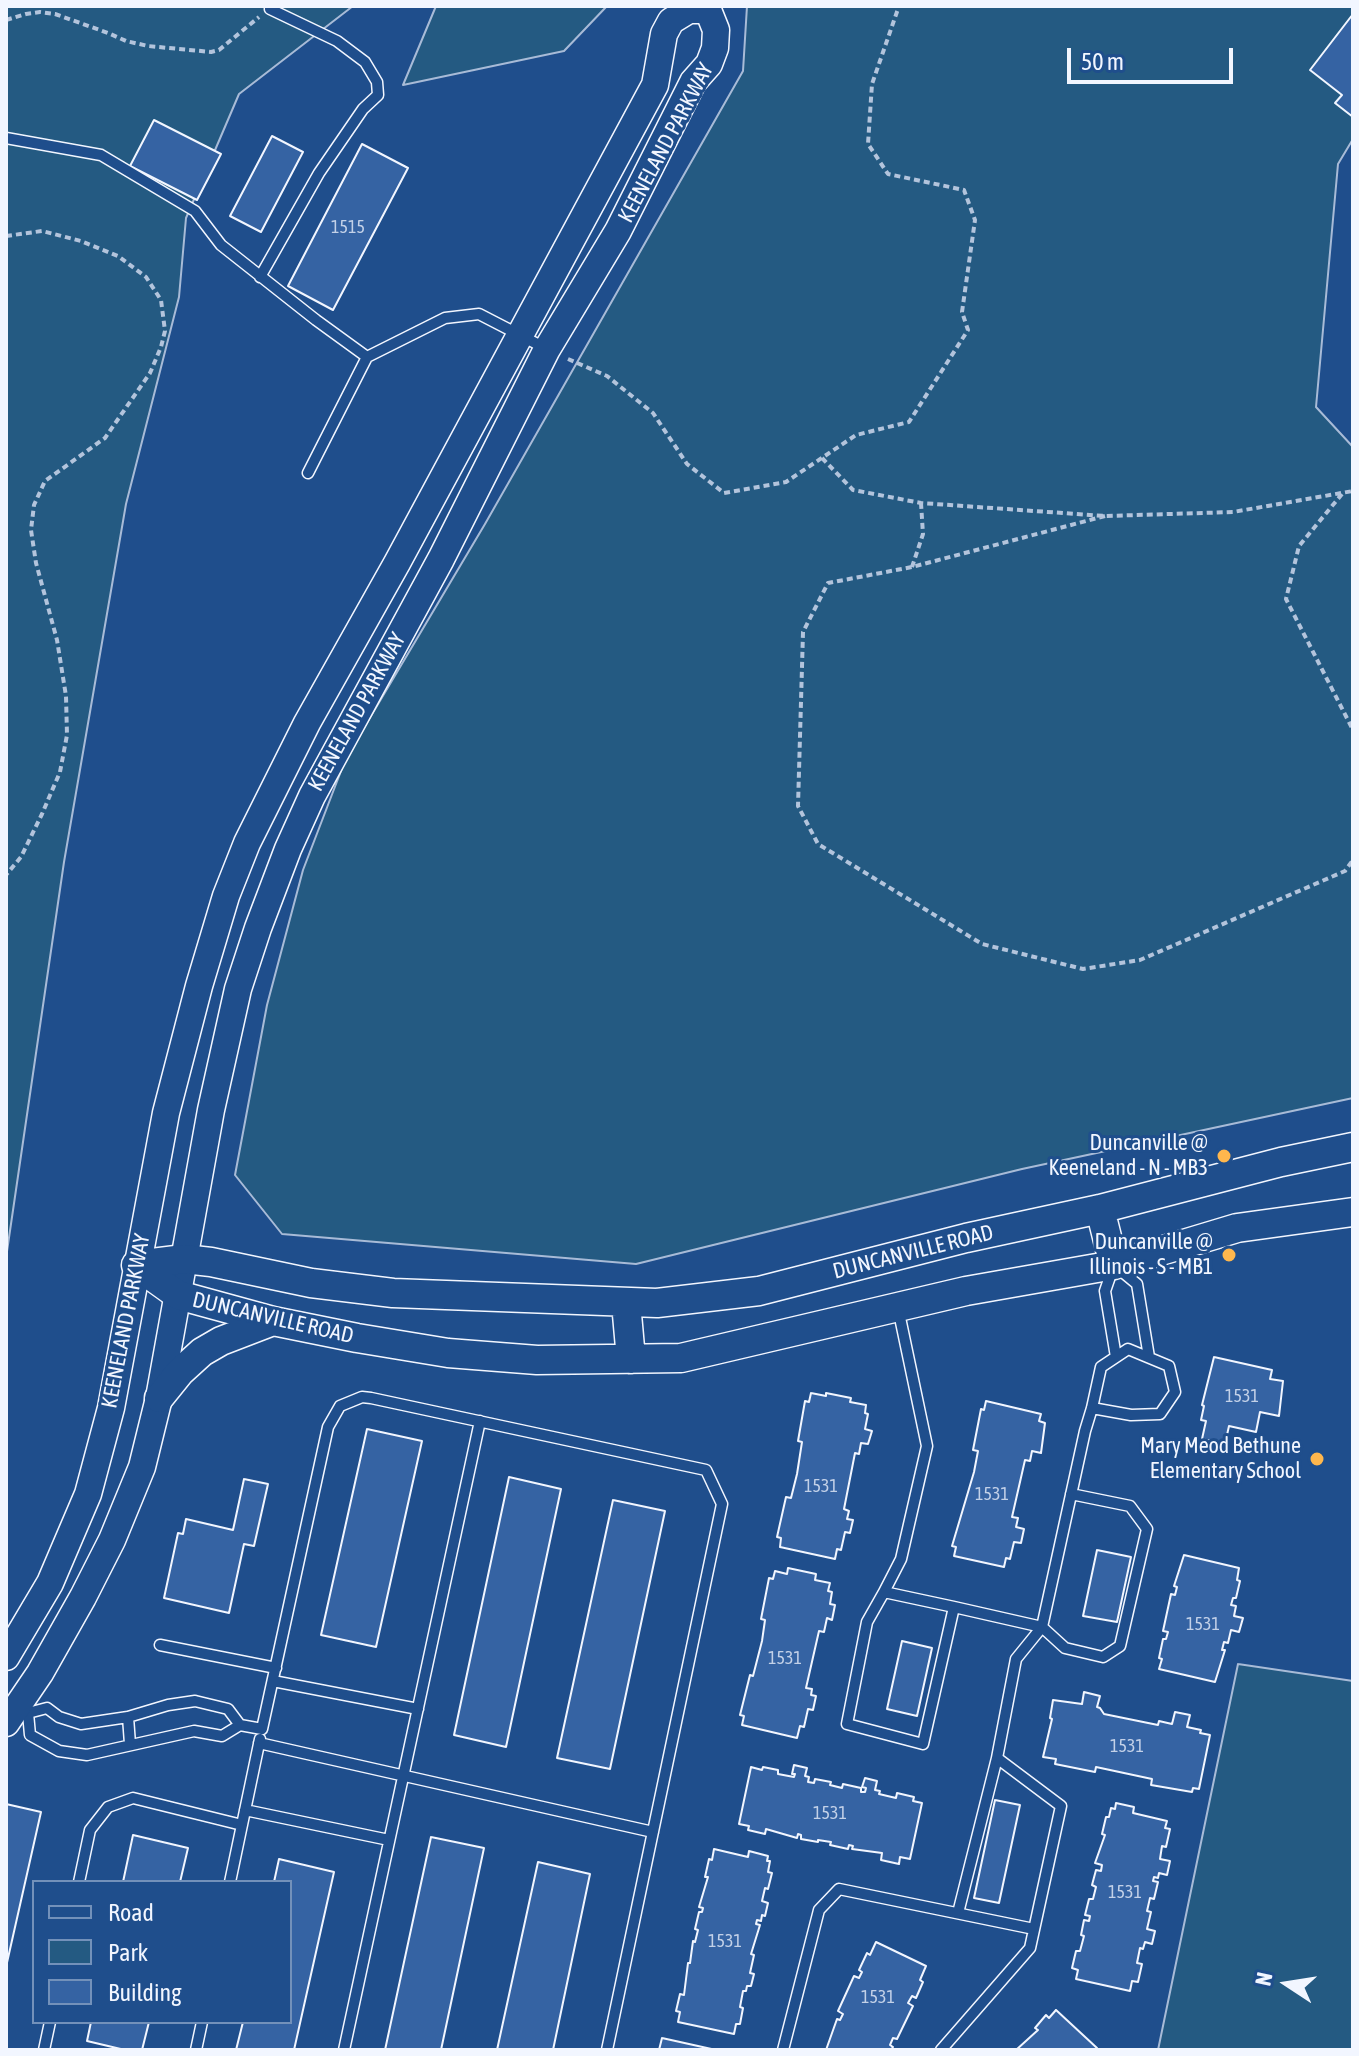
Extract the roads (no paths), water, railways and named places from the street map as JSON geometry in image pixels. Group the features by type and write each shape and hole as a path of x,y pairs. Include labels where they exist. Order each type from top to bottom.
{"main road":[{"name":"DUNCANVILLE ROAD","path":"136,1265 184,1259 311,1283 393,1293 657,1303 759,1291 966,1238 1100,1209 1281,1162 1353,1147"},
{"path":"1100,1209 1114,1265"},
{"name":"DUNCANVILLE ROAD","path":"136,1265 178,1295 273,1321 357,1338 448,1353 537,1360 681,1358 966,1291 1114,1265 1237,1228 1353,1212"},
{"path":"626,1303 631,1359"},
{"path":"159,1398 180,1372 202,1352 221,1341 273,1321"}],"street":[{"name":"KEENELAND PARKWAY","path":"6,1657 50,1583 88,1494 111,1408 166,1113 199,986 226,896 247,843 307,723 655,85 664,34 671,21 689,10 708,10 716,30 715,48 709,64 693,82 618,231 547,349 441,559 300,822 258,928 238,989 209,1120 159,1398 142,1467 112,1540 76,1609 15,1710"},
{"path":"166,1113 209,1120"}],"lane":[{"path":"260,277 319,173 363,109 378,95 377,82 365,62 337,41 270,9"},
{"path":"6,138 101,155 195,211 221,245 367,357"},
{"path":"308,473 367,357 445,318 479,314 547,349"},
{"path":"1116,1357 1105,1291 1114,1265 1137,1284 1149,1357"},
{"path":"898,1307 927,1446 901,1559 867,1622 847,1724 923,1744 954,1607"},
{"path":"958,1913 997,1758 1016,1659 1042,1627 1101,1367 1128,1349 1169,1366 1175,1392 1160,1414 1131,1415 1092,1408"},
{"path":"230,1880 328,1427 340,1406 362,1397 371,1398 706,1470 722,1504 607,2050"},
{"path":"344,2050 480,1421"},
{"path":"884,1592 1042,1627 1065,1648 1103,1657 1120,1646 1147,1529 1130,1506 1071,1494"},
{"path":"160,1645 276,1668"},
{"path":"273,1681 418,1709"},
{"path":"240,1725 228,1709 195,1701 128,1717 81,1724 59,1717 47,1708 15,1710 30,1735 59,1751 87,1755 194,1731 222,1736 240,1725 262,1729"},
{"path":"128,1717 130,1744"},
{"path":"259,1743 653,1832"},
{"path":"941,2050 1030,1948 1061,1806 997,1758"},
{"path":"79,1880 90,1830 108,1807 133,1798 242,1825"},
{"path":"245,1810 389,1840"},
{"path":"783,2050 819,1910 839,1889 1034,1929"},
{"path":"44,2050 50,2024"},
{"path":"196,2050 202,2024"}],"place":[{"name":"Duncanville @ Keeneland - N - MB3","path":"1224,1156"},
{"name":"Duncanville @ Illinois - S - MB1","path":"1229,1255"},
{"name":"Mary Meod Bethune Elementary School","path":"1317,1459"}]}
